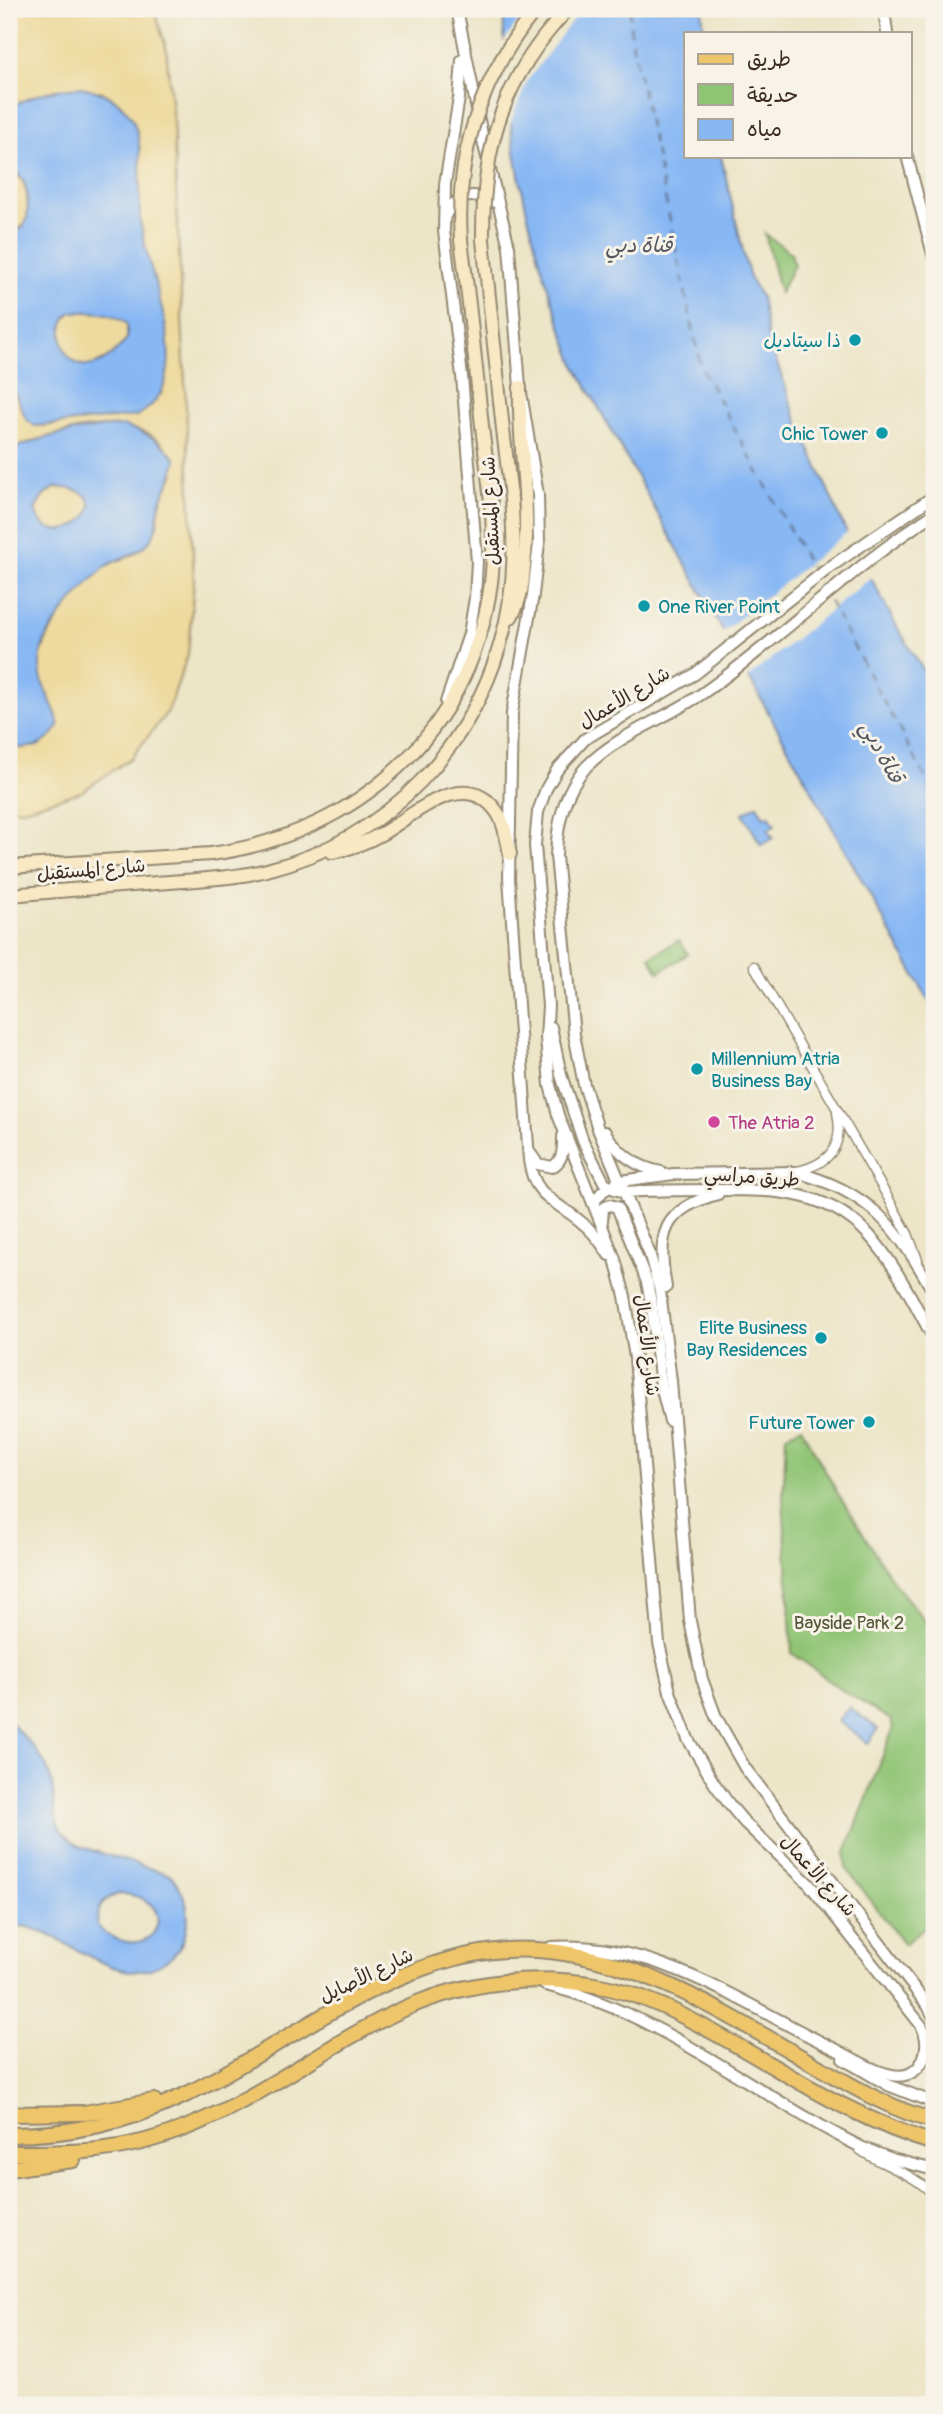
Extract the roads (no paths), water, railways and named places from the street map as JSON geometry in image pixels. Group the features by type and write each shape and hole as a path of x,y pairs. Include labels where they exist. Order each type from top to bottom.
{"main road":[{"name":"شارع المستقبل","path":"9,867 211,854 238,850 291,835 341,812 364,797 405,761 440,718 454,695 476,645 488,600 492,564 492,519 461,240 461,180 473,122 496,68 536,9"},
{"name":"شارع المستقبل","path":"9,895 229,877 266,870 314,855 337,845 377,820 412,790 443,755 481,696 497,658 507,622 513,577 513,531 483,240 486,166 497,123 526,63 551,27 568,9"},
{"path":"507,622 516,609 521,594 527,538 527,492 520,387"},
{"path":"314,855 363,843 385,832 431,801 450,794 480,797 498,813 510,854"},
{"name":"شارع الأصايل","path":"9,2135 57,2133 134,2115 183,2095 399,1976 461,1957 525,1949 595,1959 662,1981 872,2097 934,2122"},
{"path":"9,2169 59,2162 140,2143 208,2118 409,2007 468,1988 529,1981 594,1984 656,2002 862,2115 899,2132 934,2143"},
{"path":"9,2114 84,2113 183,2095"},
{"path":"9,2153 97,2152"}],"street":[{"path":"457,9 510,261 520,387 537,479 539,535 531,608 512,713 510,854 512,936 529,1151 533,1177 541,1193 588,1228 603,1245 621,1276"},
{"path":"884,9 887,32"},
{"path":"440,718 469,634 477,562 464,399 449,285 444,219 447,166 461,82 461,37"},
{"path":"908,158 934,258"},
{"path":"444,219 450,206 461,198 475,195 488,199 499,208"},
{"name":"شارع الأعمال","path":"815,2039 894,2076 903,2075 919,2066 927,2050 926,2033 809,1884 746,1823 721,1793 688,1739 670,1692 659,1643 635,1358 621,1276 563,1130 547,1069 548,1006 536,858 538,812 552,779 566,758 585,739 695,674 830,567 934,496"},
{"name":"شارع الأعمال","path":"934,514 873,557 732,672 690,702 605,751 586,768 572,787 557,831 556,856 574,1034 589,1105 657,1278 671,1381 693,1641 702,1679 716,1717 745,1768 934,2017"},
{"path":"754,967 903,1223 920,1267"},
{"path":"548,1006 561,1075 575,1119 601,1177 609,1186"},
{"path":"795,1172 818,1165 833,1150 839,1130 834,1103"},
{"path":"589,1105 610,1141 623,1154 647,1168 674,1174"},
{"path":"529,1151 542,1167 557,1164 562,1156 563,1130"},
{"name":"طريق مراسي","path":"622,1186 674,1174 795,1172 830,1183 867,1204 897,1233 934,1293"},
{"path":"593,1203 609,1186 622,1186"},
{"name":"طريق مراسي","path":"622,1186 789,1193 817,1200 844,1214 881,1249 934,1339"},
{"path":"671,1381 670,1314 661,1254 663,1237 671,1222 690,1203 730,1190"},
{"path":"603,1228 603,1209 610,1205 617,1207 647,1282 661,1386 676,1440"},
{"path":"525,1949 582,1946 659,1962 708,1981 815,2039 850,2064 888,2085 934,2103"},
{"path":"529,1981 576,1994 645,2022 849,2141 877,2154 934,2170"},
{"path":"849,2141 872,2158 922,2183 934,2196"}],"water":[{"name":"قناة دبي","path":"504,9 702,9 704,32 684,32 684,158 721,158 751,281 761,297 768,338 797,420 845,529 897,627 934,688 934,1010 576,367 546,281 522,191 504,55"},
{"path":"82,87 115,100 126,110 136,127 140,152 140,218 159,295 169,353 166,378 156,400 136,416 35,426 26,419 9,379 9,228 19,229 24,226 28,206 23,180 9,170 9,108 35,95","holes":["71,312 115,316 127,324 127,339 109,357 93,365 80,364 70,358 61,334 64,322"]},
{"path":"124,426 153,438 176,459 174,470 160,504 152,538 138,551 107,566 71,603 47,636 40,661 41,674 59,726 43,743 26,748 9,748 9,695 16,687 18,678 9,660 9,450 51,436","holes":["57,487 80,492 90,501 89,511 82,521 70,528 56,530 44,525 35,510 46,494"]},
{"path":"757,805 764,817 769,815 775,825 768,830 773,838 761,845 743,813"},
{"path":"849,1707 878,1729 868,1743 838,1721"},
{"path":"9,1721 47,1768 57,1822 70,1840 82,1847 171,1875 175,1880 182,1892 188,1917 180,1947 163,1963 145,1971 126,1970 107,1965 49,1935 9,1925 9,1860 12,1843 9,1826","holes":["118,1894 137,1897 149,1903 156,1913 158,1923 154,1932 146,1939 134,1942 119,1940 102,1931 97,1925 100,1909 107,1899"]}],"place":[{"name":"ذا سيتاديل","path":"855,340"},
{"name":"Chic Tower","path":"882,433"},
{"name":"One River Point","path":"644,606"},
{"name":"Millennium Atria Business Bay","path":"697,1069"},
{"name":"The Atria 2","path":"714,1122"},
{"name":"Elite Business Bay Residences","path":"821,1338"},
{"name":"Future Tower","path":"869,1422"}],"park label":[{"name":"Bayside Park 2","path":"849,1622"}]}
